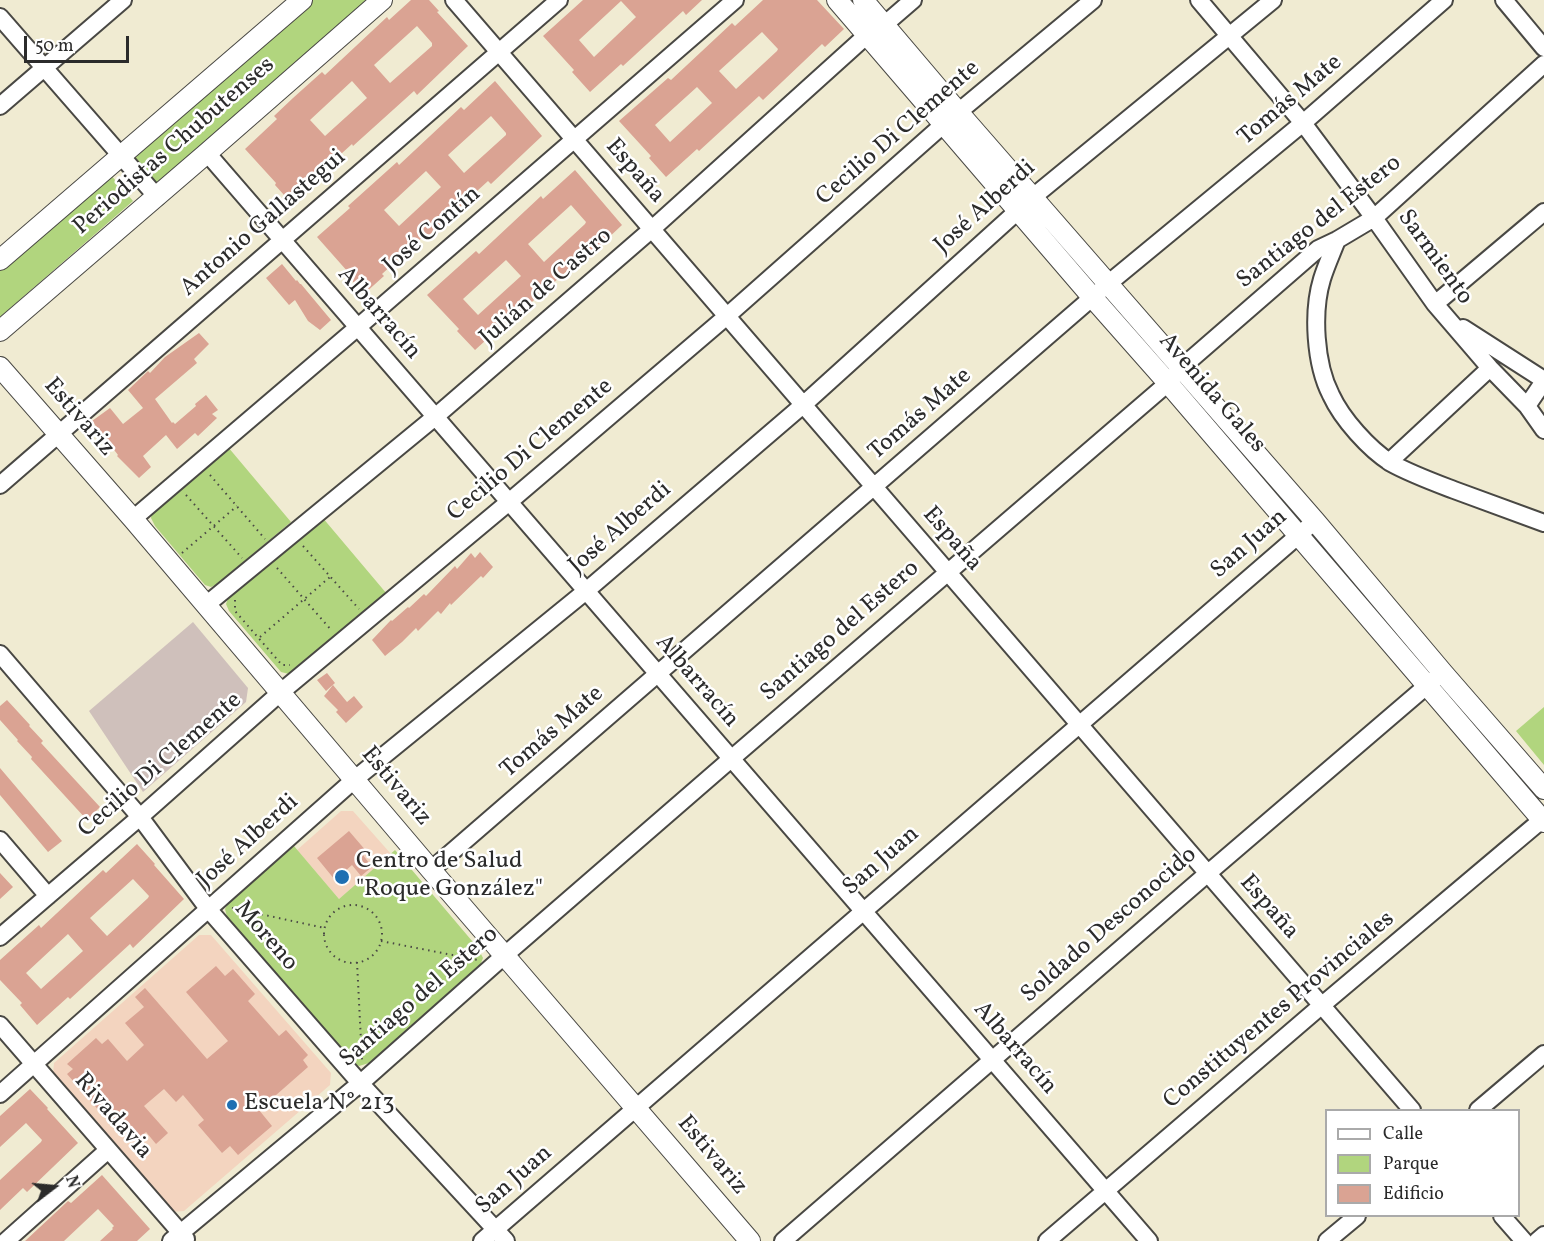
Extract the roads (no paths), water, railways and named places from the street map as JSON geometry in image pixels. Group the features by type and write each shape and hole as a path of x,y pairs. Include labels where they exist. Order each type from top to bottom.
{"street":[{"path":"0,106 123,0"},
{"name":"Periodistas Chubutenses","path":"0,260 302,0"},
{"name":"Periodistas Chubutenses","path":"0,331 382,0"},
{"name":"España","path":"454,0 1411,1109"},
{"name":"Antonio Gallastegui","path":"0,485 559,0"},
{"name":"José Contín","path":"133,519 735,0"},
{"name":"Avenida Gales","path":"837,0 867,35 1033,197 1109,283 1175,375 1299,535 1543,820"},
{"name":"Avenida Gales","path":"863,0 884,24 1018,210 1093,298 1175,375 1315,521 1544,789"},
{"name":"Julián de Castro","path":"206,605 435,417 651,229 867,35 913,0"},
{"name":"Cecilio Di Clemente","path":"0,938 281,692 509,502 727,316 951,118 1093,0"},
{"name":"Sarmiento","path":"1198,0 1303,123 1435,304 1490,368 1527,406 1544,430"},
{"name":"José Alberdi","path":"0,1094 355,779 586,591 803,405 1033,197 1273,0"},
{"name":"Tomás Mate","path":"431,870 1109,283 1303,123 1444,0"},
{"path":"1504,0 1544,48"},
{"path":"0,17 157,197"},
{"name":"Santiago del Estero","path":"180,1238 1318,249 1374,218 1544,64"},
{"name":"Albarracín","path":"207,153 1149,1241"},
{"path":"1435,304 1544,212"},
{"path":"1337,240 1322,280 1317,329 1320,367 1331,396 1348,421 1366,443 1389,462 1412,474 1544,523"},
{"path":"1447,318 1544,381 1527,406"},
{"name":"Estivariz","path":"0,367 355,779 431,870 500,959 636,1107 750,1241"},
{"path":"1389,462 1490,368"},
{"name":"San Juan","path":"482,1241 501,1235 636,1107 1315,521"},
{"name":"Moreno","path":"0,654 140,817 212,907 361,1082 501,1235"},
{"name":"Soldado Desconocido","path":"783,1241 1443,672"},
{"name":"Constituyentes Provinciales","path":"1047,1241 1321,1006 1543,820"},
{"path":"0,840 48,896"},
{"name":"Rivadavia","path":"0,1025 108,1150 180,1238"},
{"path":"1479,1109 1544,1054"},
{"path":"6,1241 108,1150"},
{"path":"1327,1241 1355,1217"},
{"path":"1504,1217 1524,1241"},
{"path":"1537,1241 1544,1235"}],"place":[{"name":"Centro de Salud \"Roque González\"","path":"342,877"},
{"name":"Escuela N° 213","path":"232,1105"}]}
